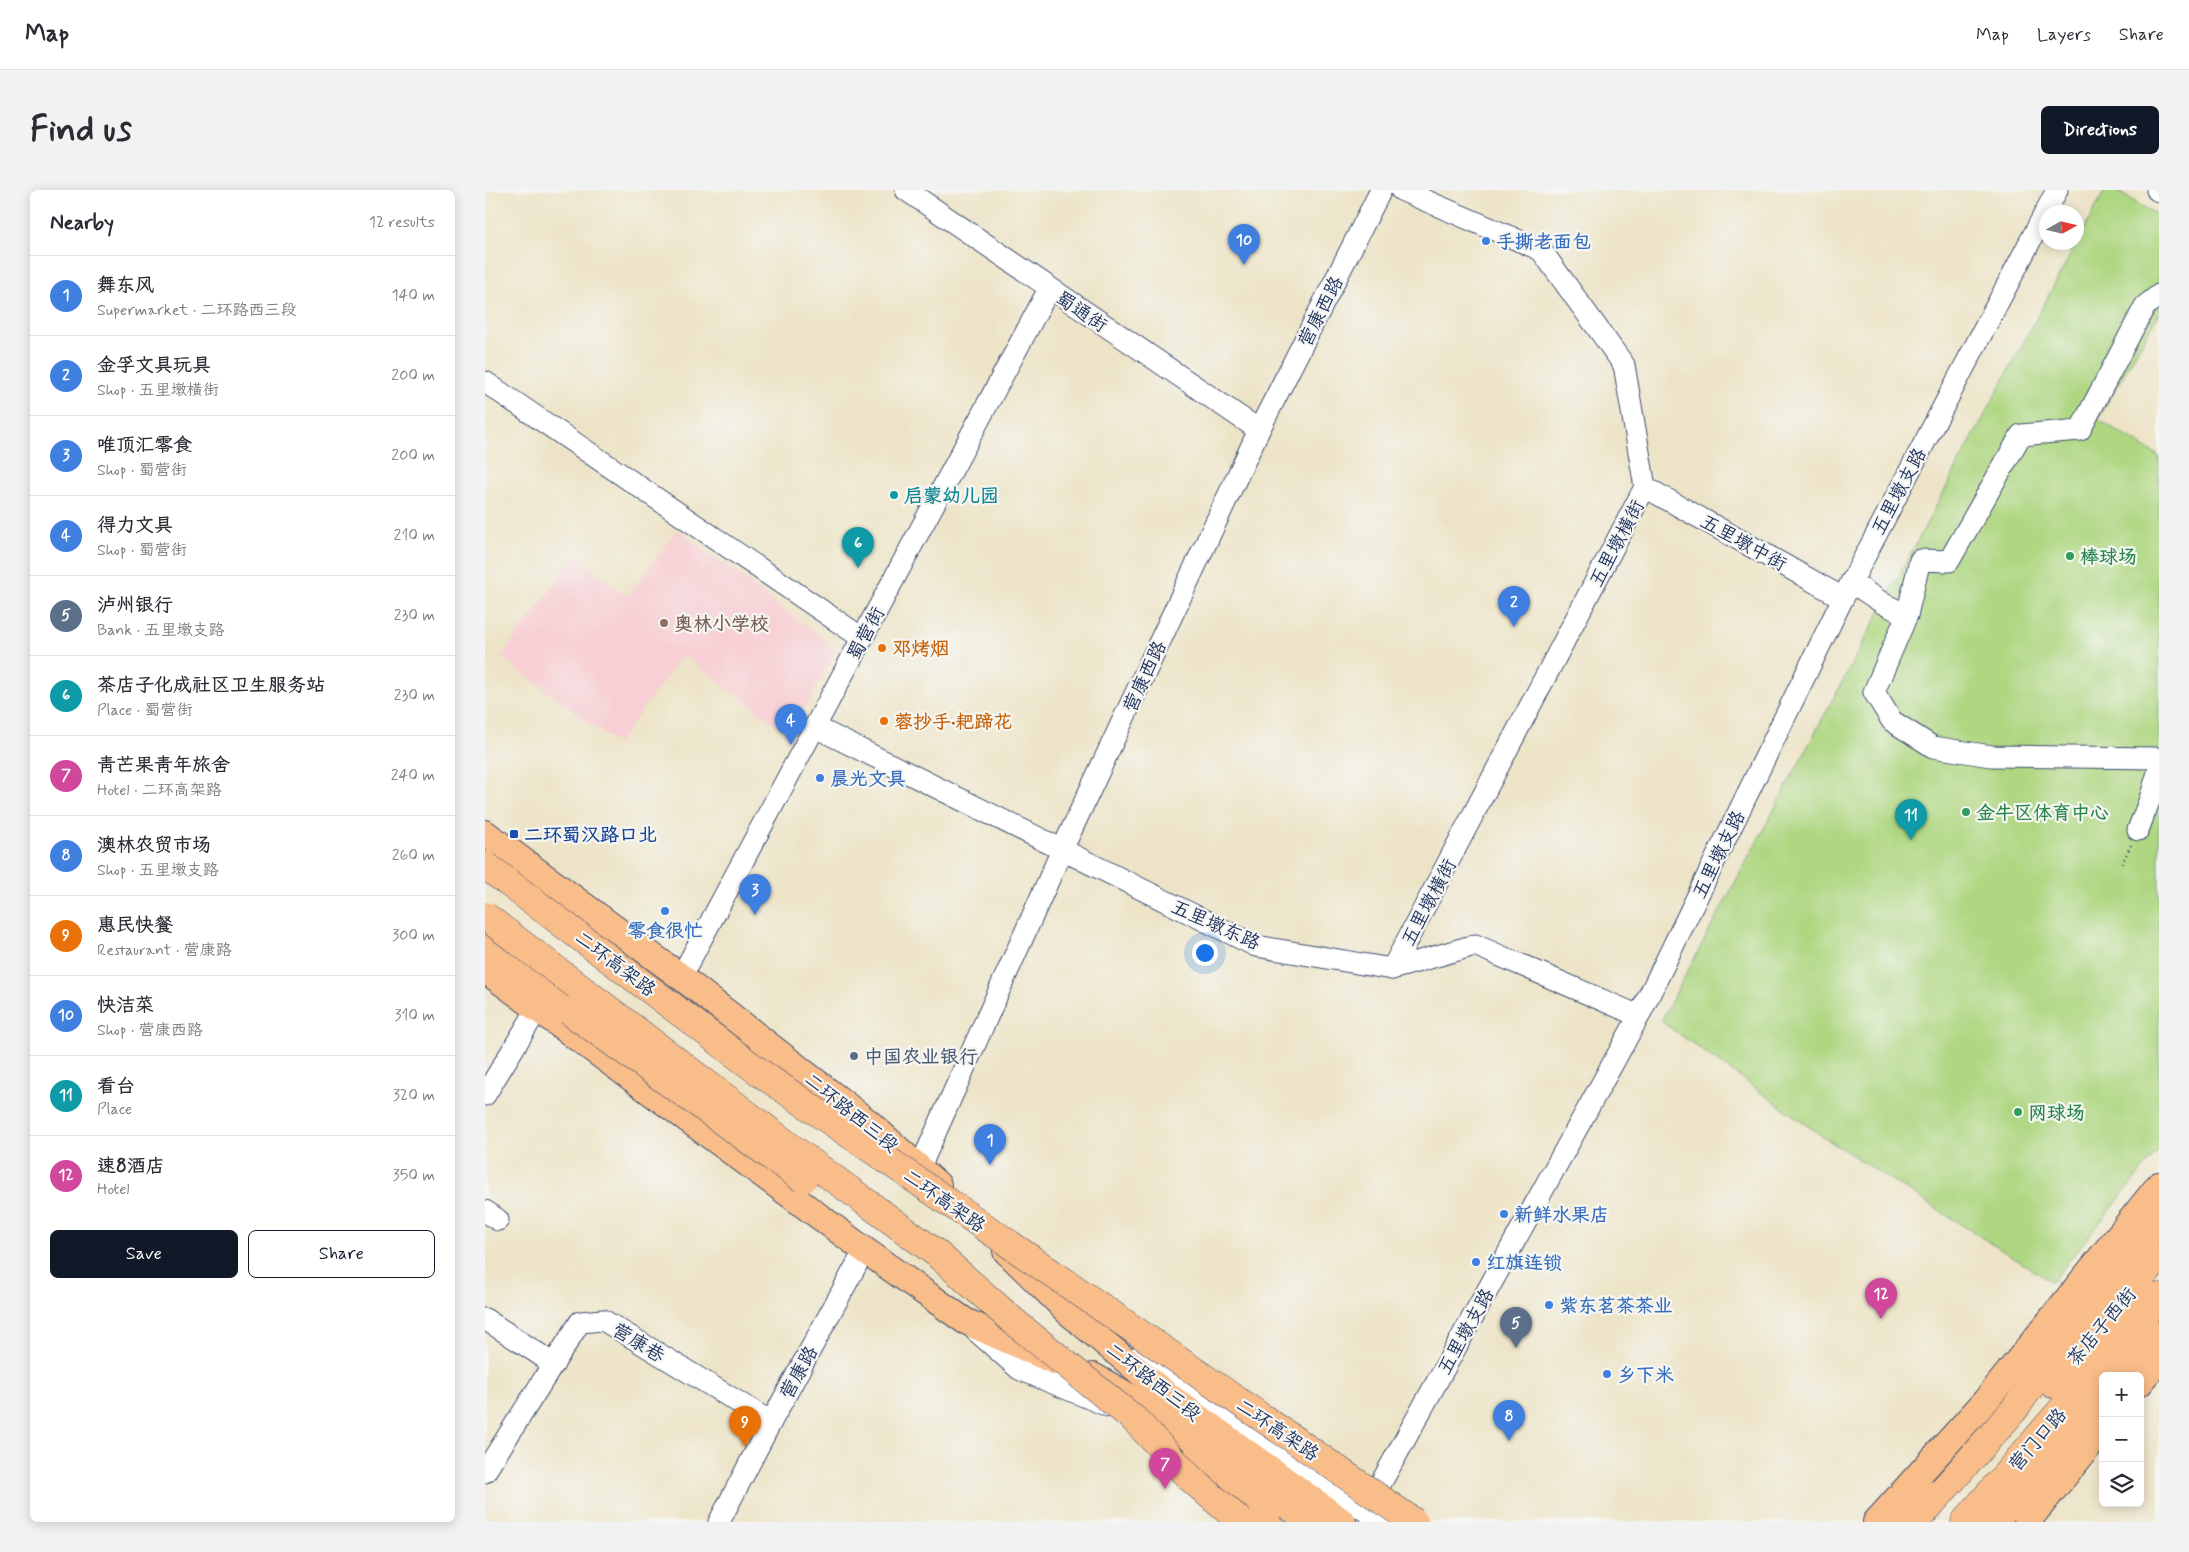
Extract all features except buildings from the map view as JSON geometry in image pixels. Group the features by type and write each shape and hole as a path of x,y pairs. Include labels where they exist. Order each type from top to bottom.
{"highway":[{"name":"二环高架路","path":"485,865 759,1072 1414,1522"},
{"path":"485,916 789,1146 936,1253 1012,1320"},
{"path":"485,949 760,1149 926,1265 1149,1406 1267,1522"},
{"path":"1915,1522 2013,1411 2083,1314 2159,1218"},
{"name":"茶店子西街","path":"2061,1374 2159,1256"},
{"path":"2116,1366 2159,1297"},
{"path":"1893,1522 2023,1376 2083,1314"},
{"path":"2116,1366 2159,1335"},
{"path":"2133,1372 2159,1339"},
{"name":"营门口路","path":"1965,1522 2116,1366"},
{"name":"营门口路","path":"1939,1522 2061,1374"},
{"path":"1993,1522 2099,1403"},
{"path":"1149,1406 1189,1477 1241,1522"},
{"path":"2012,1522 2099,1416"}],"main road":[{"name":"二环路西三段","path":"485,833 681,977 868,1122 920,1167 1068,1312 1149,1406 1309,1522"},
{"name":"二环路西三段","path":"485,970 866,1251 965,1321 1101,1380 1149,1406 1343,1522"},
{"path":"1876,1522 1988,1398 2159,1185"},
{"path":"2144,1378 2159,1360"},
{"path":"2027,1522 2099,1434"}],"street":[{"name":"蜀通街","path":"906,190 1259,430"},
{"name":"营康西路","path":"920,1167 1062,850 1259,430 1381,190"},
{"name":"五里墩横街","path":"1392,969 1645,487 1624,365 1541,250 1401,190"},
{"name":"五里墩支路","path":"1374,1516 1639,1016 1847,590 2057,190"},
{"name":"蜀营街","path":"681,977 1049,288"},
{"path":"2159,295 2145,306 2080,430 2021,435 1949,561 1921,560 1907,615 1874,692 1892,721 1933,747 1991,756 2159,758"},
{"path":"485,382 862,638"},
{"name":"五里墩中街","path":"1645,487 1847,590 1907,615"},
{"name":"五里墩东路","path":"815,727 1256,946 1392,969 1475,945 1639,1016"},
{"path":"2137,830 2150,799 2159,769"},
{"path":"485,1095 538,1008"},
{"name":"营康路","path":"719,1522 771,1422 858,1262 866,1251"},
{"path":"1068,1312 1374,1516"},
{"path":"485,1320 554,1364"},
{"name":"营康巷","path":"485,1472 580,1322 603,1320 771,1422"},
{"path":"965,1321 1019,1369 1107,1404 1249,1522"}],"shaded area":[{"name":"奥林小学校","path":"677,529 838,650 789,735 683,655 617,744 501,657 575,556 628,596"}],"green space":[{"name":"金牛区体育中心","path":"2105,190 2115,190 2159,216 2159,313 2098,419 2159,456 2159,1149 2052,1282 1822,1136 1661,1021 2073,250 2084,250 2084,229"}],"place":[{"name":"手撕老面包","path":"1486,241"},
{"name":"快洁菜","path":"1244,265"},
{"name":"启蒙幼儿园","path":"894,495"},
{"name":"棒球场","path":"2070,556"},
{"name":"茶店子化成社区卫生服务站","path":"858,568"},
{"name":"奥林小学校","path":"664,623"},
{"name":"金孚文具玩具","path":"1514,627"},
{"name":"邓烤烟","path":"882,648"},
{"name":"蓉抄手·耙蹄花","path":"884,721"},
{"name":"得力文具","path":"791,745"},
{"name":"晨光文具","path":"820,778"},
{"name":"金牛区体育中心","path":"1966,812"},
{"name":"二环蜀汉路口北","path":"514,834"},
{"name":"看台","path":"1911,840"},
{"name":"零食很忙","path":"665,911"},
{"name":"唯顶汇零食","path":"755,915"},
{"name":"中国农业银行","path":"854,1056"},
{"name":"网球场","path":"2018,1112"},
{"name":"舞东风","path":"990,1165"},
{"name":"新鲜水果店","path":"1504,1214"},
{"name":"红旗连锁","path":"1476,1262"},
{"name":"紫东茗茶茶业","path":"1549,1305"},
{"name":"速8酒店","path":"1881,1319"},
{"name":"泸州银行","path":"1516,1348"},
{"name":"乡下米","path":"1607,1374"},
{"name":"澳林农贸市场","path":"1509,1441"},
{"name":"惠民快餐","path":"745,1447"},
{"name":"青芒果青年旅舍","path":"1165,1489"}]}
